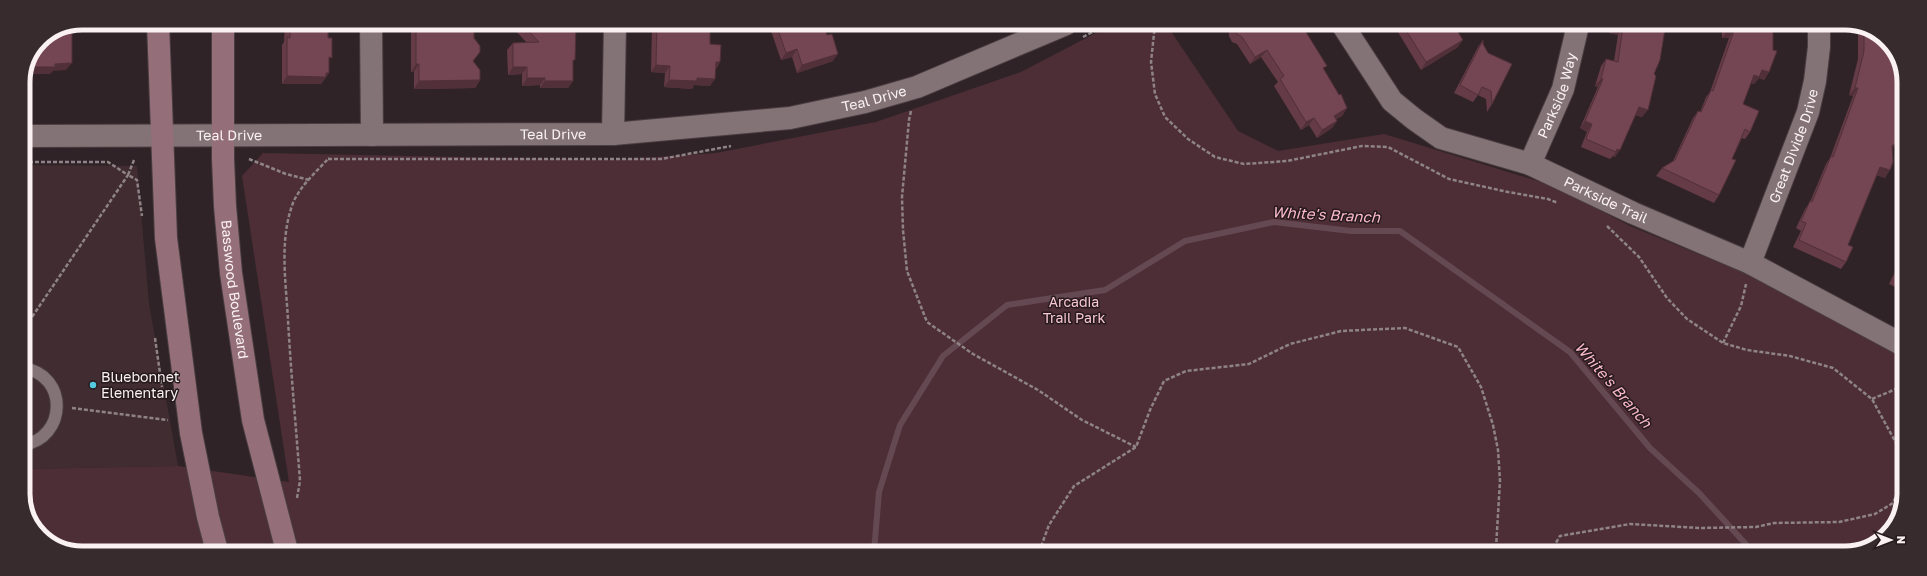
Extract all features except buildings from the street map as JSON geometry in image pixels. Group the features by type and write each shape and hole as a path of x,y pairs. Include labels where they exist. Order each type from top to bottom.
{"main road":[{"path":"158,30 166,238 176,330 191,433 208,517 216,546"},
{"name":"Basswood Boulevard","path":"223,30 222,136 225,206 231,274 252,412 284,542"}],"street":[{"path":"363,135 370,30"},
{"path":"613,134 614,30"},
{"name":"Teal Drive","path":"30,136 124,134 162,136 613,134 790,118 865,102 910,89 986,59 1052,30"},
{"name":"Parkside Trail","path":"1346,30 1392,101 1441,138 1530,164 1633,214 1750,263 1897,342"},
{"name":"Parkside Way","path":"1530,164 1563,89 1577,30"},
{"name":"Great Divide Drive","path":"1750,263 1808,112 1816,81 1819,30"}],"lane":[{"path":"30,369 34,369 50,381 57,400 56,418 47,433 38,440 30,443"}],"path":[{"path":"1154,30 1151,62 1155,94 1165,117 1188,139 1215,157 1244,164 1287,162 1362,146 1388,147 1449,179 1548,199 1562,204"},
{"path":"910,89 912,107 909,120 902,197 907,271 927,322 973,354 1038,390 1082,420 1136,447"},
{"path":"296,500 300,481 284,264 286,228 294,202 309,180 363,135"},
{"path":"250,159 286,174 309,180"},
{"path":"30,162 108,162 128,175 32,317"},
{"path":"1607,225 1639,257 1667,298 1687,318 1723,343 1747,350 1790,356 1834,368 1872,399 1897,445"},
{"path":"1723,343 1741,306 1750,263"},
{"path":"1041,546 1049,525 1074,486 1136,447 1150,410 1164,381 1186,371 1249,364 1290,344 1341,331 1406,328 1458,347 1481,387 1493,425 1498,450 1500,481 1496,546"},
{"path":"1872,399 1897,389"},
{"path":"57,406 172,421"},
{"path":"1554,546 1560,536 1630,524 1700,528 1756,527 1774,523 1839,522 1875,514 1893,503 1897,494"}],"shaded area":[{"name":"Bluebonnet Elementary","path":"30,165 137,166 149,304 178,466 30,469"}],"green space":[{"name":"Arcadia Trail Park","path":"1102,30 1170,30 1238,131 1278,151 1384,134 1554,186 1630,226 1897,336 1897,501 1893,514 1890,520 1871,520 1871,539 1868,541 1845,546 75,546 59,541 45,531 34,514 30,498 30,469 178,466 289,482 242,176 263,153 612,160 716,153 876,122 1021,72"}],"waterway":[{"name":"White's Branch","path":"874,546 879,492 900,425 943,356 1007,305 1105,290 1185,241 1274,222 1351,231 1400,231 1570,352 1650,448 1699,493 1748,546"}],"place":[{"name":"Bluebonnet Elementary","path":"93,385"}]}
